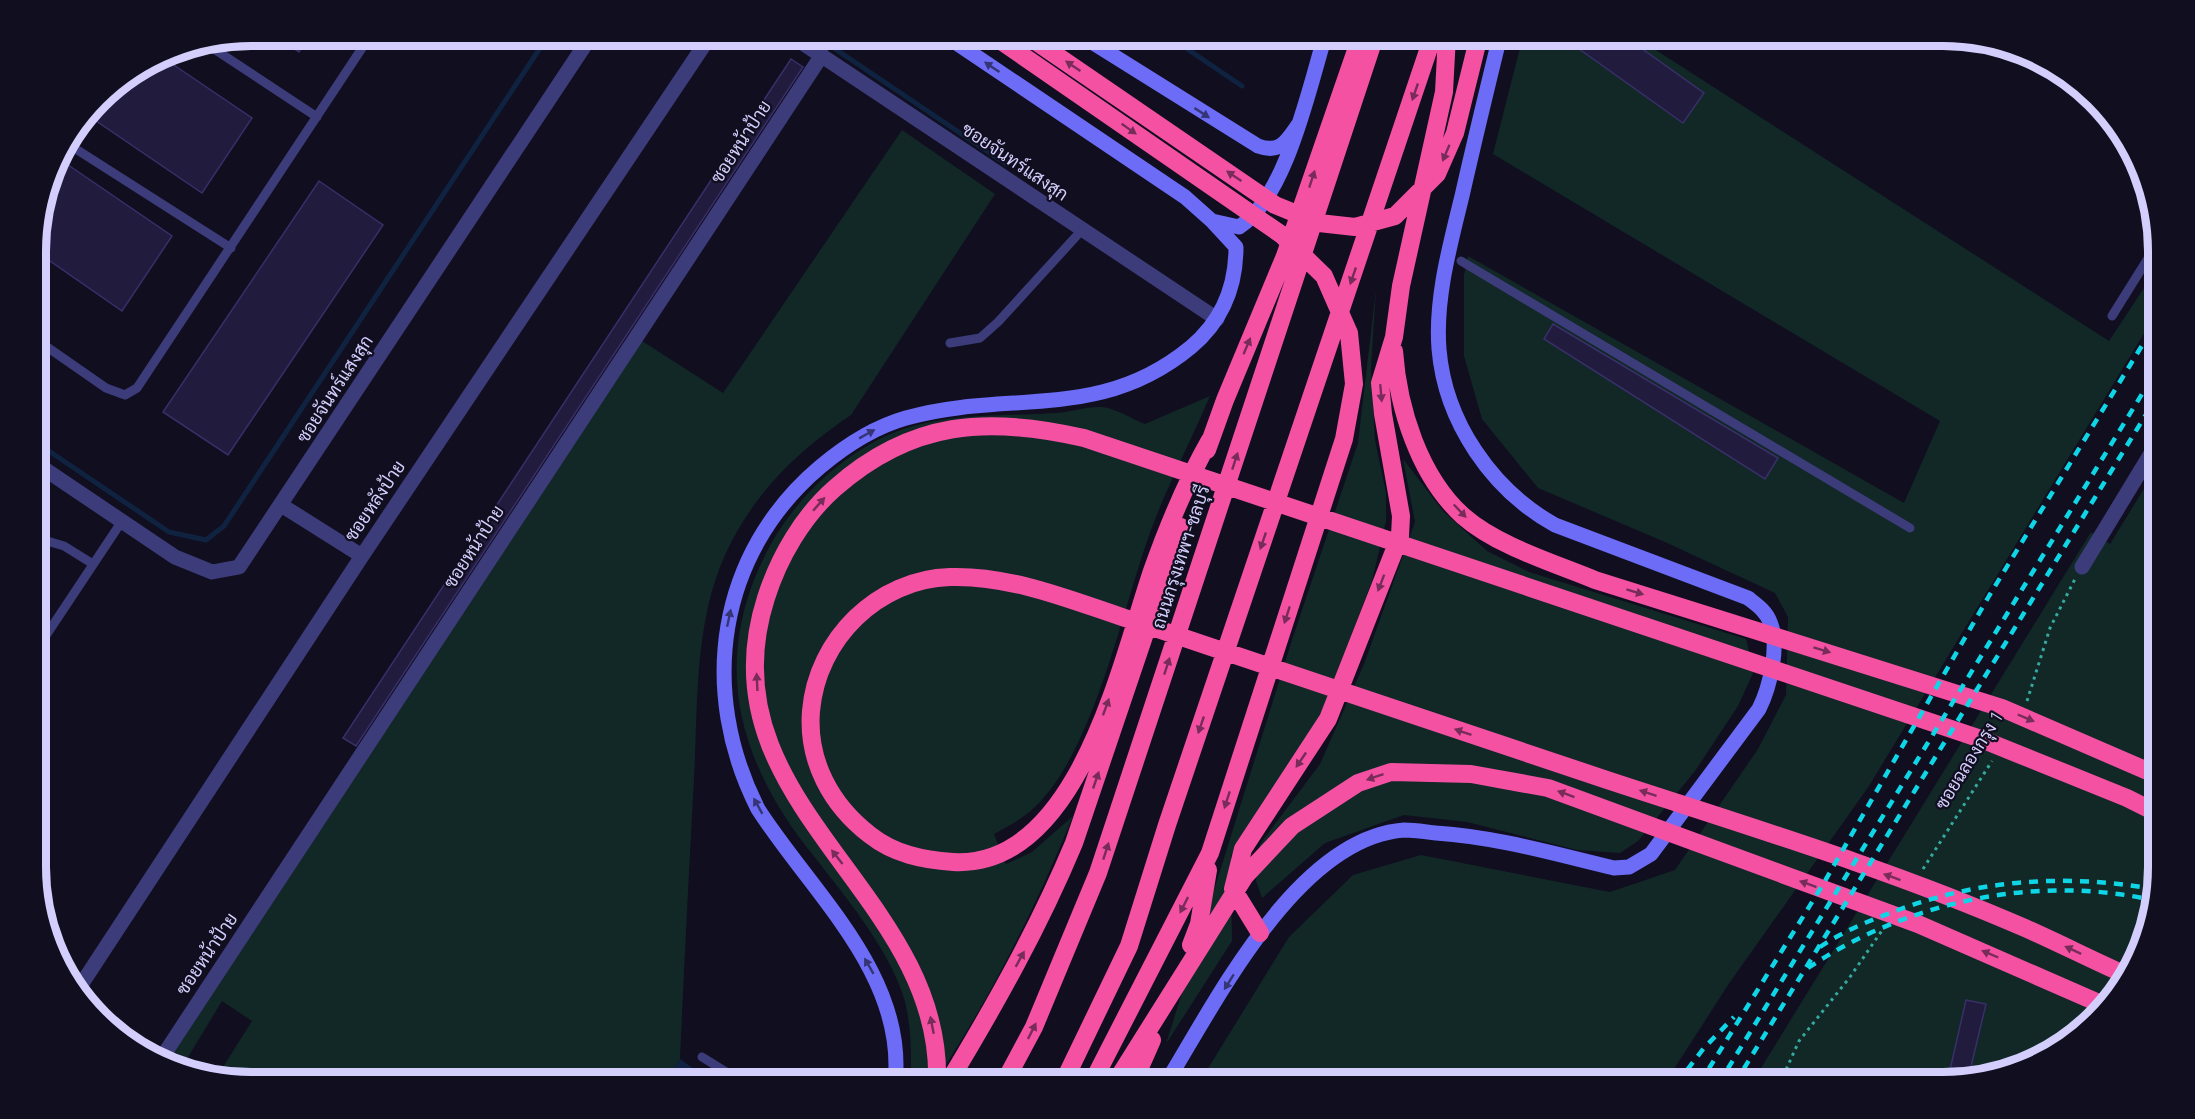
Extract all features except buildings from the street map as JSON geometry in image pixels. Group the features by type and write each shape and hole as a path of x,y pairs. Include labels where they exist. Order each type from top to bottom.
{"highway":[{"path":"954,1072 1025,949 1070,853 1210,440 1285,256 1357,46"},
{"name":"ถนนกรุงเทพฯ-ชลบุรี","path":"1010,1072 1034,1027 1098,873 1372,46"},
{"path":"1068,1072 1129,946 1171,813 1430,46"},
{"path":"1260,933 1242,908 1233,889 1243,849 1328,719 1400,536 1401,516 1383,414 1380,383 1394,337 1403,276 1444,92 1446,46"},
{"path":"1043,47 1275,204 1319,223 1356,227 1395,216 1437,174 1455,133 1476,46"},
{"path":"1009,47 1282,235 1324,276 1349,333 1354,384 1344,439 1210,853 1199,924 1166,1009 1138,1072"},
{"path":"1394,337 1396,372 1404,416 1425,464 1447,497 1464,516 1486,532 1531,554 1595,580 2002,708 2148,771"},
{"path":"938,1072 930,1017 907,958 871,902 808,818 793,794 770,747 759,703 756,641 760,616 780,563 805,520 825,497 849,476 896,446 966,426 1018,425 1084,438 1981,739 2148,808"},
{"path":"1210,440 1192,472 1166,534 1136,621 1107,705 1078,776 1035,831 1001,852 964,863 926,860 894,850 878,842 844,814 830,794 820,770 813,746 810,713 815,686 834,642 867,607 885,595 918,582 948,577 991,579 1090,606 1136,621 1851,861 2023,927 2119,972"},
{"path":"1122,1072 1245,876 1292,826 1358,783 1391,771 1471,774 1548,788 1918,924 2098,1003"},
{"path":"1098,1072 1210,853"}],"main road":[{"path":"1099,46 1258,146 1272,150 1282,146 1298,125"},
{"path":"1212,221 1239,227 1250,220 1276,184 1298,125 1322,46"},
{"path":"1173,1072 1260,933 1295,890 1327,863 1367,841 1404,830 1478,836 1614,868 1641,863 1651,854 1759,709 1769,689 1773,652 1771,623 1762,608 1748,598 1555,525 1537,515 1493,474 1468,439 1454,413 1439,351 1440,310 1448,255 1498,46"},
{"path":"895,1072 895,1052 881,991 849,934 758,809 732,743 723,682 723,658 733,600 744,571 771,519 788,497 832,457 880,427 938,411 1078,399 1112,391 1158,372 1201,339 1217,319 1229,296 1236,272 1236,247 1185,197 962,47"}],"street":[{"name":"ซอยจันทร์แสงสุก","path":"47,470 175,557 212,572 239,567 584,47"},
{"name":"ซอยหลังป้าย","path":"83,983 362,556 703,47"},
{"name":"ซอยจันทร์แสงสุก","path":"809,47 1081,231 1217,319"},
{"name":"ซอยหน้าป้าย","path":"165,1053 822,55"},
{"path":"2082,567 2148,458"},
{"path":"281,505 362,556"}],"lane":[{"path":"47,347 106,388 124,395 137,388 363,47"},
{"path":"215,50 317,117"},
{"path":"75,148 231,248"},
{"path":"950,344 980,338 998,322 1081,231"},
{"path":"2112,316 2148,258"},
{"path":"1461,261 1910,528"},
{"path":"46,635 122,521"},
{"path":"47,541 64,546 93,564"},
{"path":"702,1057 726,1072"}],"path":[{"name":"ซอยฉลองกรุง 1","path":"2025,708 2050,628 2082,567"},
{"name":"ซอยฉลองกรุง 1","path":"1918,877 1994,758"},
{"path":"1785,1072 1799,1041 1850,977 1887,922"}],"green space":[{"path":"1520,46 1650,46 2109,341 2144,288 2148,290 2148,327 1869,786 1728,985 1672,1072 1206,1072 1289,937 1353,875 1421,855 1610,892 1675,870 1758,749 1786,695 1788,617 1775,593 1665,542 1538,488 1482,419 1464,356 1464,275 1468,256 1904,503 1940,421 1493,154"},
{"path":"902,130 995,194 851,415 794,459 763,494 736,533 715,581 699,665 680,1059 671,1072 238,1072 221,1070 252,1021 222,1001 185,1062 167,1053 639,339 723,393"},
{"path":"1376,289 1371,369 1375,440 1386,493 1386,521 1372,581 1320,717 1231,856 1232,941 1166,1044 1292,640 1358,443"},
{"path":"1210,396 1151,530 1105,676 1075,750 1057,781 1036,806 1011,825 994,834 1006,864 1032,852 1073,816 1058,851 993,986 941,1072 911,1072 908,1014 895,974 875,938 790,824 770,792 755,759 744,725 738,690 737,654 742,618 754,580 774,539 799,503 848,458 889,435 935,421 983,416 1056,413 1097,407 1112,409 1145,424"},
{"path":"1403,459 1443,511 1487,551 1529,572 1746,639 1754,671 1738,706 1695,771 1638,841 1620,853 1577,850 1467,822 1404,815 1325,843 1262,898 1256,881 1260,844 1320,764 1364,664 1415,522"},
{"path":"2148,482 2147,894 2138,933 2114,981 2098,1003 2079,1022 2057,1038 2009,1062 1983,1069 1957,1072 1759,1072 2091,532 2110,544"}],"water":[{"path":"680,1059 698,1072 671,1072"}],"waterway":[{"path":"1183,46 1242,86"},
{"path":"47,450 169,532 206,540 224,526 541,47"},
{"path":"832,47 1006,164"}],"railway":[{"path":"1707,1072 1822,886 1989,596 2148,336"},
{"path":"1726,1072 2148,384"},
{"path":"1742,1072 2148,411"},
{"path":"1820,947 1848,931 1898,910 1961,892 1993,886 2056,881 2121,884 2147,888"},
{"path":"1808,968 1846,945 1887,926 1929,911 1973,900 2018,893 2063,890 2108,893 2146,899"},
{"path":"1685,1072 1704,1048 1734,1017"}]}
